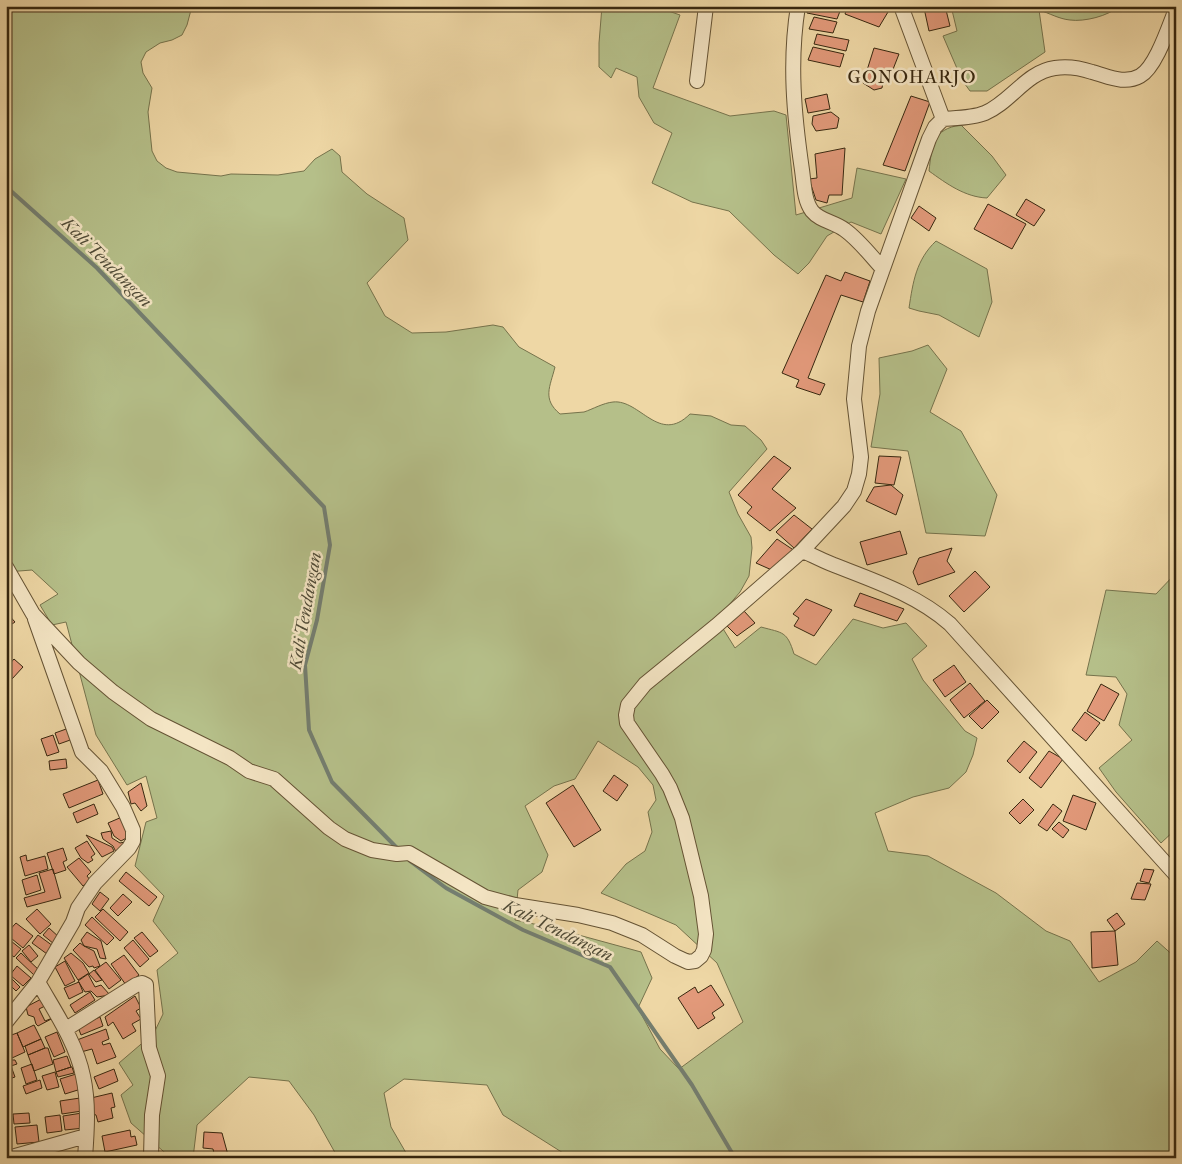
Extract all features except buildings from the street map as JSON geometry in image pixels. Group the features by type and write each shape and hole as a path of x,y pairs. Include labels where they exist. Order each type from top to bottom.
{"street":[{"path":"696,81 706,6"},
{"path":"798,6 794,32 793,90 795,123 806,197 811,209 817,216 845,230 882,268"},
{"path":"901,6 943,120"},
{"path":"33,614 79,663 151,719 230,758 249,771 274,779 329,828 345,839 372,850 403,854 485,897 515,905 578,915 612,923 642,935 688,962 695,960 701,956 704,950 706,934 700,896 682,818 662,774 627,723 628,705 644,684 716,626 802,551 844,506 854,490 859,474 860,457 854,399 859,346 882,268 934,127 943,120 985,113 1034,75 1054,68 1079,68 1122,80 1142,75 1156,57 1176,9"},
{"path":"802,551 922,602 943,617 1176,875"},
{"path":"6,567 33,614 82,752 100,771 123,807 132,830 133,841 129,848 95,883 78,908 73,922 38,982 6,1022"},
{"path":"38,982 66,1029 76,1052 83,1076 87,1118 85,1158"},
{"path":"66,1029 136,985 142,983 146,985 149,1048 158,1076 152,1115 151,1158"},
{"path":"8,1158 86,1136"}],"green space":[{"path":"6,6 192,6 182,35 160,43 146,52 141,62 143,73 152,88 148,112 152,151 157,161 166,168 177,172 221,176 231,174 278,175 304,171 315,159 332,149 340,156 342,172 367,194 404,218 408,240 367,283 385,316 412,333 446,332 493,325 503,327 519,347 555,367 549,398 554,408 560,414 584,412 613,402 623,403 659,423 669,425 679,422 690,414 711,416 731,425 745,426 761,440 767,449 729,492 738,514 751,537 752,548 749,576 740,592 717,619 735,648 761,627 783,634 789,641 794,654 816,665 853,619 883,628 906,623 927,646 912,659 923,680 965,731 977,738 966,772 949,788 913,797 875,813 888,851 928,856 996,893 1046,931 1070,941 1099,982 1136,962 1157,941 1176,958 1176,1158 571,1158 503,1115 487,1085 404,1079 384,1093 391,1127 409,1158 338,1158 314,1115 289,1081 249,1077 197,1125 193,1158 171,1158 131,1123 121,1095 133,1085 119,1063 154,1033 163,1014 157,970 178,953 153,921 164,896 135,866 146,822 157,818 146,776 127,785 96,735 66,622 52,625 40,605 58,594 32,570 6,572","holes":["598,741 638,767 653,785 656,800 648,812 652,832 645,851 626,864 601,893 676,925 717,963 743,1022 679,1069 660,1049 638,1008 652,978 641,952 553,928 515,920 518,890 542,872 548,855 525,806 554,786 575,779"]},
{"path":"602,6 654,6 680,15 653,88 730,116 774,111 786,115 796,215 852,198 857,168 906,179 881,234 851,222 827,236 809,263 798,274 774,255 729,211 692,202 652,183 672,133 654,123 639,97 637,77 616,68 611,78 599,67"},
{"path":"951,6 1119,6 1115,10 1096,18 1082,20 1066,19 1039,10 1045,52 987,91 970,91 962,80 943,36 957,31"},
{"path":"961,125 992,156 1006,175 987,198 964,192 949,185 929,171 935,140 944,130"},
{"path":"936,241 987,269 992,302 979,337 939,315 909,308 916,272 929,248"},
{"path":"928,345 947,369 930,412 961,431 997,495 985,536 926,533 908,451 871,447 880,394 879,358 912,351"},
{"path":"1176,573 1176,640 1172,653 1176,685 1176,829 1161,843 1116,792 1099,768 1132,740 1119,725 1127,694 1116,677 1086,675 1106,590 1156,594"}],"waterway":[{"name":"Kali Tendangan","path":"6,185 97,268 324,507 330,545 317,620 305,665 309,730 332,782 398,849"},
{"name":"Kali Tendangan","path":"410,861 446,888 523,930 610,967 692,1085 735,1158"}],"district":[{"name":"GONOHARJO","path":"912,76"}]}
